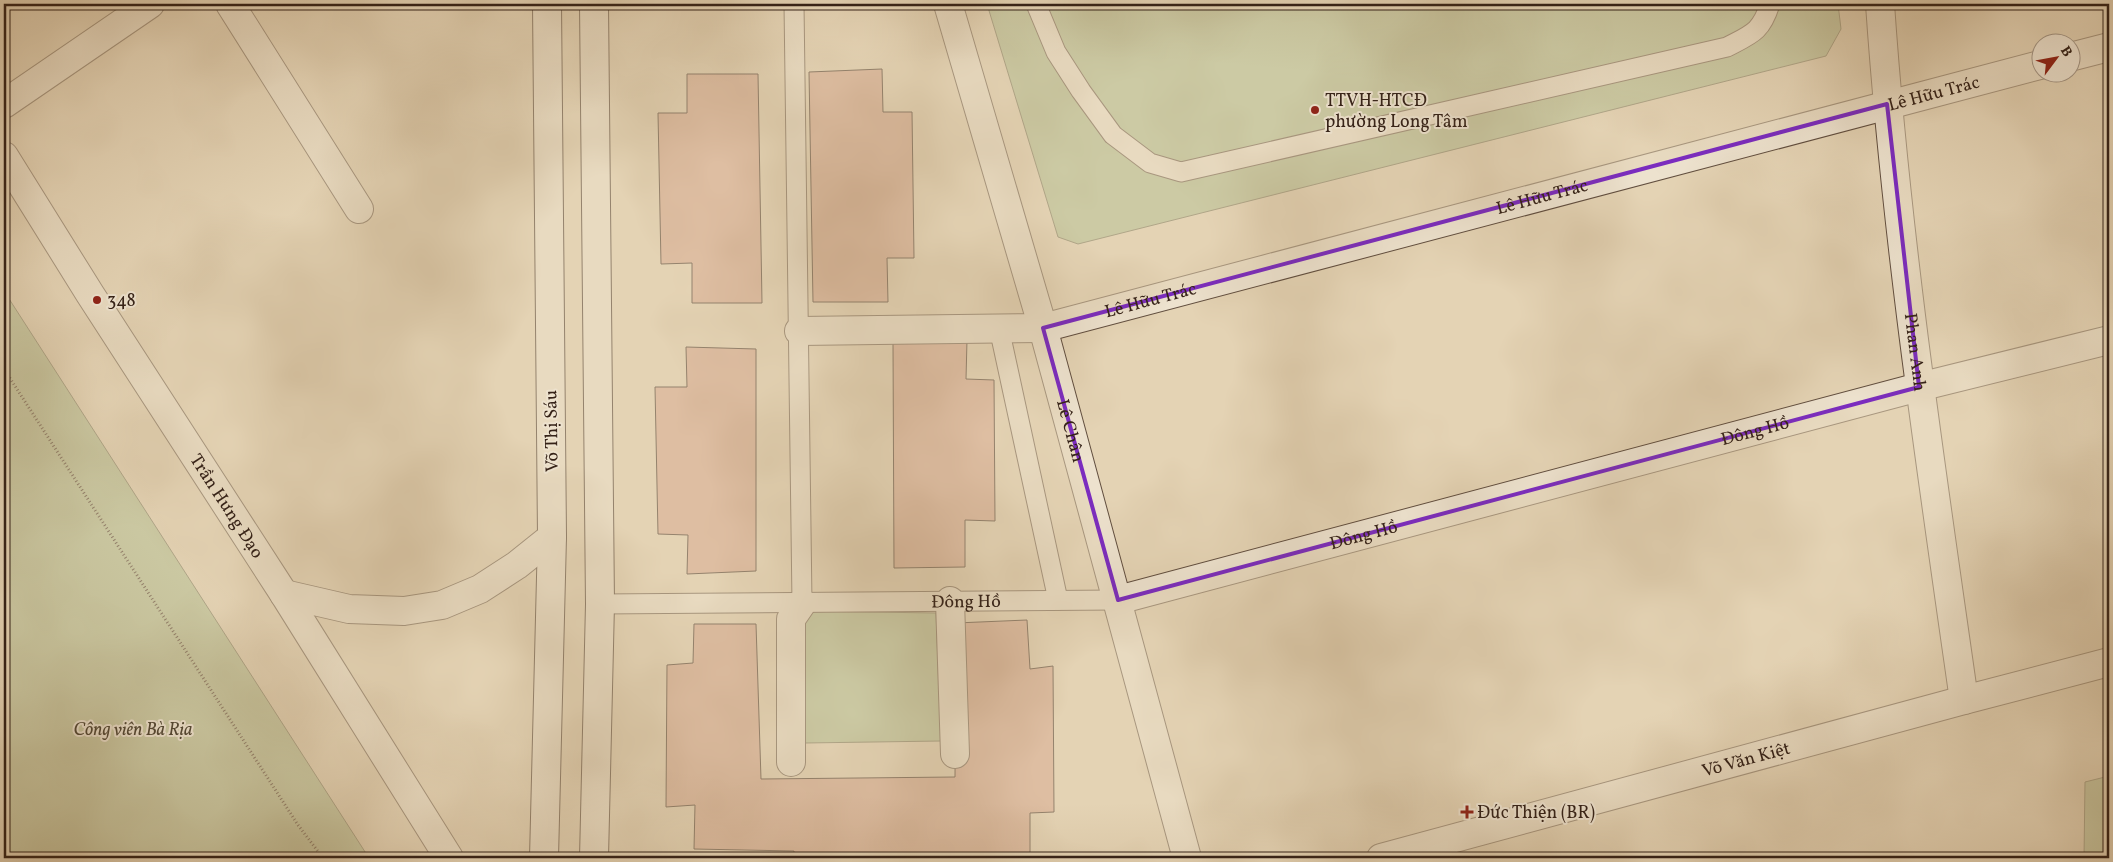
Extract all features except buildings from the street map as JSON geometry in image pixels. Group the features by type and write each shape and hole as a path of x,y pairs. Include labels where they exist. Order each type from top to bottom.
{"street":[{"path":"4,104 150,4"},
{"path":"230,4 359,209"},
{"name":"Võ Thị Sáu","path":"544,858 552,537 547,4"},
{"path":"594,4 600,604 594,858"},
{"name":"Lê Chân","path":"948,4 1043,328 1118,600 1186,858"},
{"name":"Phan Anh","path":"1880,4 1887,104 1919,388 1964,700"},
{"path":"2080,54 2109,47"},
{"name":"Lê Hữu Trác","path":"799,331 1043,328 2030,68"},
{"name":"Trần Hưng Đạo","path":"4,156 90,294 284,594 449,858"},
{"name":"Đông Hồ","path":"1118,600 1919,388 2109,340"},
{"path":"284,594 349,609 404,611 442,605 480,589 517,565 552,537"},
{"path":"950,601 955,754"},
{"path":"791,762 791,619 802,603"},
{"name":"Võ Văn Kiệt","path":"1381,858 2109,662"}],"lane":[{"path":"794,4 802,603"},
{"path":"1036,4 1056,52 1113,135 1150,164 1181,172 1728,47 1757,31 1770,4"},
{"path":"999,328 1058,600"},
{"name":"Đông Hồ","path":"600,604 1118,600"}],"path":[{"path":"4,369 298,825 323,858"}],"highlighted area":[{"path":"1887,104 1919,387 1118,600 1043,328"}],"green space":[{"name":"TTVH-HTCĐ phường Long Tâm","path":"987,4 1838,4 1841,29 1826,56 1078,244 1058,237"},
{"name":"Công viên Bà Rịa","path":"4,291 369,858 4,858"},
{"path":"804,611 936,613 941,741 805,743"},
{"path":"2109,776 2109,858 2084,858 2085,782"}],"place":[{"name":"TTVH-HTCĐ phường Long Tâm","path":"1315,110"},
{"name":"348","path":"97,300"},
{"name":"Đức Thiện (BR)","path":"1467,812"}]}
